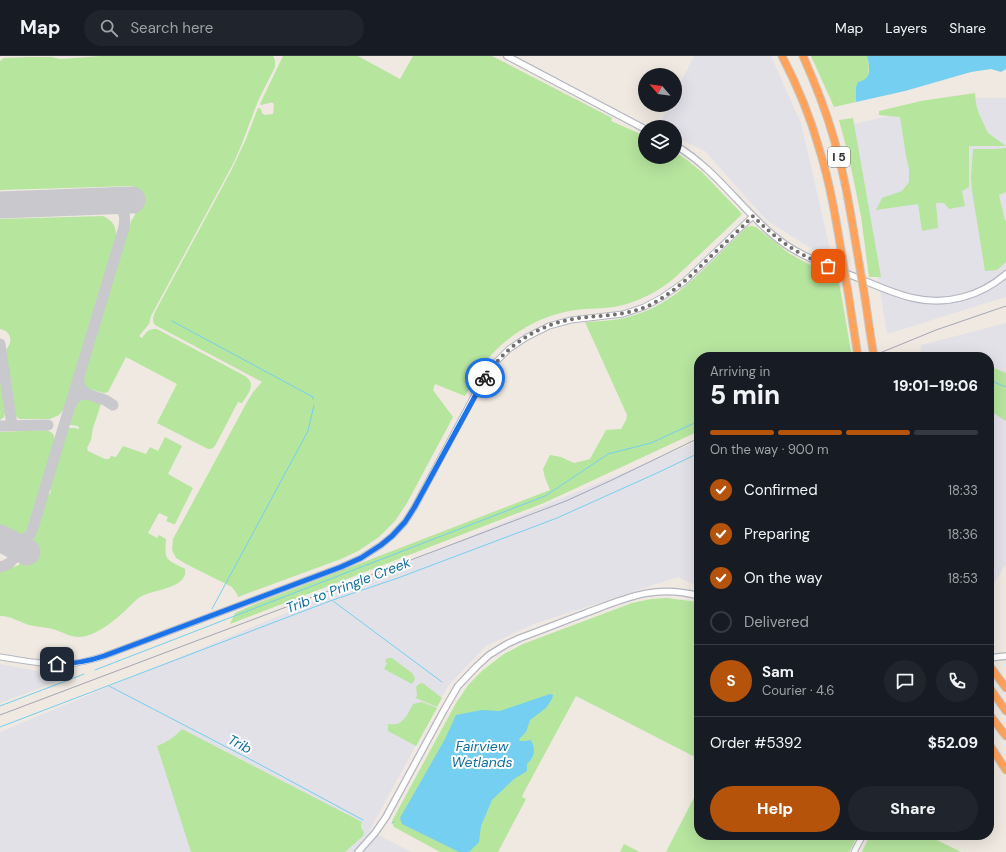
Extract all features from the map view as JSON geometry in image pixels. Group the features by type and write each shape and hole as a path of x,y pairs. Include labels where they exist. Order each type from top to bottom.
{"highway":[{"name":"I 5","path":"782,56 799,93 819,148 831,192 857,352"},
{"name":"I 5","path":"803,56 821,98 835,141 846,185 873,352"},
{"path":"994,672 1006,688"},
{"path":"994,694 1006,711"},
{"path":"994,720 1006,736"},
{"path":"994,752 1006,770"}],"main road":[{"path":"507,56 638,124"},
{"path":"682,149 708,170 774,236 801,254 894,292 913,298 933,301 962,298 980,292 1006,274"},
{"path":"358,852 375,834 386,817 453,694 469,674 490,655 520,638 627,597 647,593 664,592 694,595"},
{"path":"994,657 1006,656"}],"street":[{"path":"0,657 38,663 57,664 90,660 341,567 367,555 392,536 410,515 480,385 490,370 515,344 549,326 564,321 623,314 644,307 661,298 684,282 753,216"},
{"path":"854,852 860,840"}],"shaded area":[{"path":"694,56 771,56 801,123 833,262 766,220 705,151 682,140 682,120 662,120 666,112 682,112 682,80"},
{"path":"970,98 1006,98 1006,297 887,334 853,124"},
{"path":"1006,323 1006,563 994,584 994,352 920,352 921,345"},
{"path":"694,443 694,585 678,577 534,624 486,646 448,686 370,830 412,852 0,852 0,732"},
{"path":"0,664 69,677 0,703"}],"green space":[{"path":"101,56 273,56 275,60 275,67 258,101 233,164 151,316 149,324 139,336 142,338 148,331 157,329 249,379 251,386 249,393 242,403 238,402 214,447 212,448 208,449 157,423 177,384 126,357 108,392 104,393 86,388 83,384 83,377 131,221 135,215 133,186 0,190 0,61 4,58 51,57 61,59"},
{"path":"283,56 358,56 400,79 413,56 492,56 612,118 611,121 638,133 638,164 682,164 682,157 703,173 742,214 681,272 649,295 614,307 575,310 560,313 532,324 506,341 495,351 476,375 465,396 435,384 433,390 453,417 407,503 395,521 379,537 358,551 341,559 238,597 232,587 176,558 172,550 173,539 247,402 262,382 155,325 153,319 155,312 232,169 258,108 261,109 262,113 265,115 273,114 273,103 260,104"},
{"path":"811,56 867,56 869,66 868,78 856,87 856,102 834,107"},
{"path":"975,93 979,114 988,133 1006,146 969,146 969,187 962,191 965,206 949,209 944,203 936,203 938,228 922,231 918,204 876,210 882,198 902,191 909,182 909,169 900,117 879,115 879,111 921,101"},
{"path":"853,118 881,277 869,277 861,216 849,158 839,120"},
{"path":"1006,148 1006,192 999,195 1006,221 1006,262 997,270 985,271 972,191 971,178 973,149"},
{"path":"103,216 113,224 116,237 64,409 59,415 50,419 19,419 13,412 5,355 10,343 10,336 7,332 0,329 0,219"},
{"path":"747,227 756,227 790,254 822,271 838,276 851,352 694,352 694,433 544,503 230,624 235,613 255,604 550,490 543,469 550,455 561,457 574,463 590,459 606,430 621,429 626,420 627,415 585,322 625,318 653,308 690,282"},
{"path":"0,368 6,410 4,417 0,420"},
{"path":"994,368 1006,373 1006,421 994,413"},
{"path":"84,398 101,404 93,428 91,440 87,448 88,451 105,459 109,459 111,456 116,457 123,446 146,454 150,447 158,451 165,437 182,446 168,474 193,488 175,524 166,521 168,517 159,513 148,533 157,538 159,535 166,539 166,556 168,559 185,569 185,575 182,580 169,587 142,596 98,631 85,636 76,637 53,629 29,625 11,618 0,616 0,572 19,565 33,540 47,496 50,494 51,490 49,488 68,428 79,429 78,426 69,424 75,405 80,399"},
{"path":"45,430 52,433 55,440 27,529 23,534 14,535 0,527 0,432"},
{"path":"666,598 694,601 694,756 576,696 523,794 522,797 526,799 498,852 440,852 394,827 392,822 393,819 456,703 469,684 483,670 504,654 523,644 632,603"},
{"path":"392,658 412,673 415,679 412,684 384,669 387,663 385,661"},
{"path":"421,683 442,698 437,707 416,698 416,687"},
{"path":"422,702 437,708 416,746 388,731 388,724 397,724 401,722 413,704"},
{"path":"182,729 362,822 361,826 364,832 363,836 345,852 191,852 157,746 171,739"},
{"path":"694,798 694,840 855,840 849,852 666,852"},
{"path":"868,840 937,840 961,852 862,852"},
{"path":"624,844 640,852 620,852"}],"water":[{"path":"867,56 1006,56 1006,69 1001,72 991,69 971,72 905,91 856,102 856,87 858,82 866,79 869,72"},
{"name":"Fairview Wetlands","path":"550,694 553,695 552,699 546,708 530,720 526,732 519,739 520,741 531,740 534,747 533,756 527,764 527,771 514,779 492,800 481,826 479,842 469,852 459,852 402,824 400,818 445,739 456,715 482,710 500,711"}],"waterway":[{"path":"172,321 313,397 313,399"},
{"name":"Trib to Pringle Creek","path":"994,382 1006,387"},
{"path":"212,609 308,431 314,405"},
{"path":"95,670 545,496 608,454 651,443 694,423"},
{"name":"Trib to Pringle Creek","path":"0,727 330,601 398,578 557,518 694,455"},
{"name":"Trib","path":"333,601 442,682"},
{"name":"Trib to Pringle Creek","path":"0,706 84,674"},
{"name":"Trib","path":"109,686 363,820"}],"taxiway":[{"path":"0,567 9,564 13,559 13,552 10,543 20,541 28,537 32,531 123,230 123,211 117,204 109,201"},
{"path":"0,344 12,425"},
{"path":"72,402 78,396 87,394 80,387 79,377"},
{"path":"87,394 105,400 113,405"},
{"path":"0,426 48,425"}],"runway":[{"path":"0,205 132,200"},
{"path":"0,538 27,552"}],"railway":[{"path":"882,352 936,330 1006,306"},
{"path":"0,715 566,501 694,440"}],"way so far":[{"path":"485,378 494,364 515,344 543,328 564,321 581,318 623,314 637,310 661,298 684,282 753,216 774,236 794,250 828,266"}],"route":[{"path":"57,664 75,663 104,656 341,567 373,551 392,536 410,515 485,378"}]}
